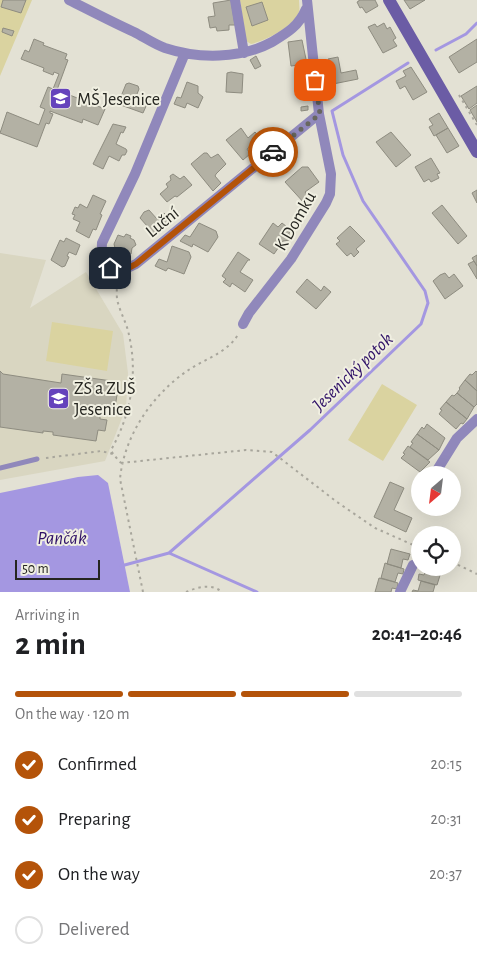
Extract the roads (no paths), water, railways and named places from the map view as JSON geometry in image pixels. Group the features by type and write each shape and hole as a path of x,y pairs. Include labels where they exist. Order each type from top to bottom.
{"main road":[{"path":"389,0 477,152"}],"street":[{"path":"69,0 164,47 184,53 214,56 258,50 287,34 299,23 307,3"},
{"path":"235,0 244,53"},
{"name":"K Domku","path":"243,324 249,313 292,260 330,194 331,174 320,114 307,3"},
{"name":"Luční","path":"184,53 135,174 102,243 101,250 106,263 116,272 136,264 320,114"},
{"path":"440,466 457,438 477,419"},
{"path":"400,592 411,569"}],"lane":[{"path":"0,468 38,460"}],"water":[{"name":"Pančák","path":"98,475 108,483 130,592 0,592 0,493 78,477"}],"waterway":[{"name":"Jesenický potok","path":"436,50 466,34 477,23"},
{"name":"Jesenický potok","path":"121,566 169,553 310,430 421,324 428,303 425,291 363,201 343,155 332,111 408,63"},
{"path":"169,553 257,592"}],"place":[{"name":"MŠ Jesenice","path":"61,99"},
{"name":"ZŠ a ZUŠ Jesenice","path":"58,398"}]}
